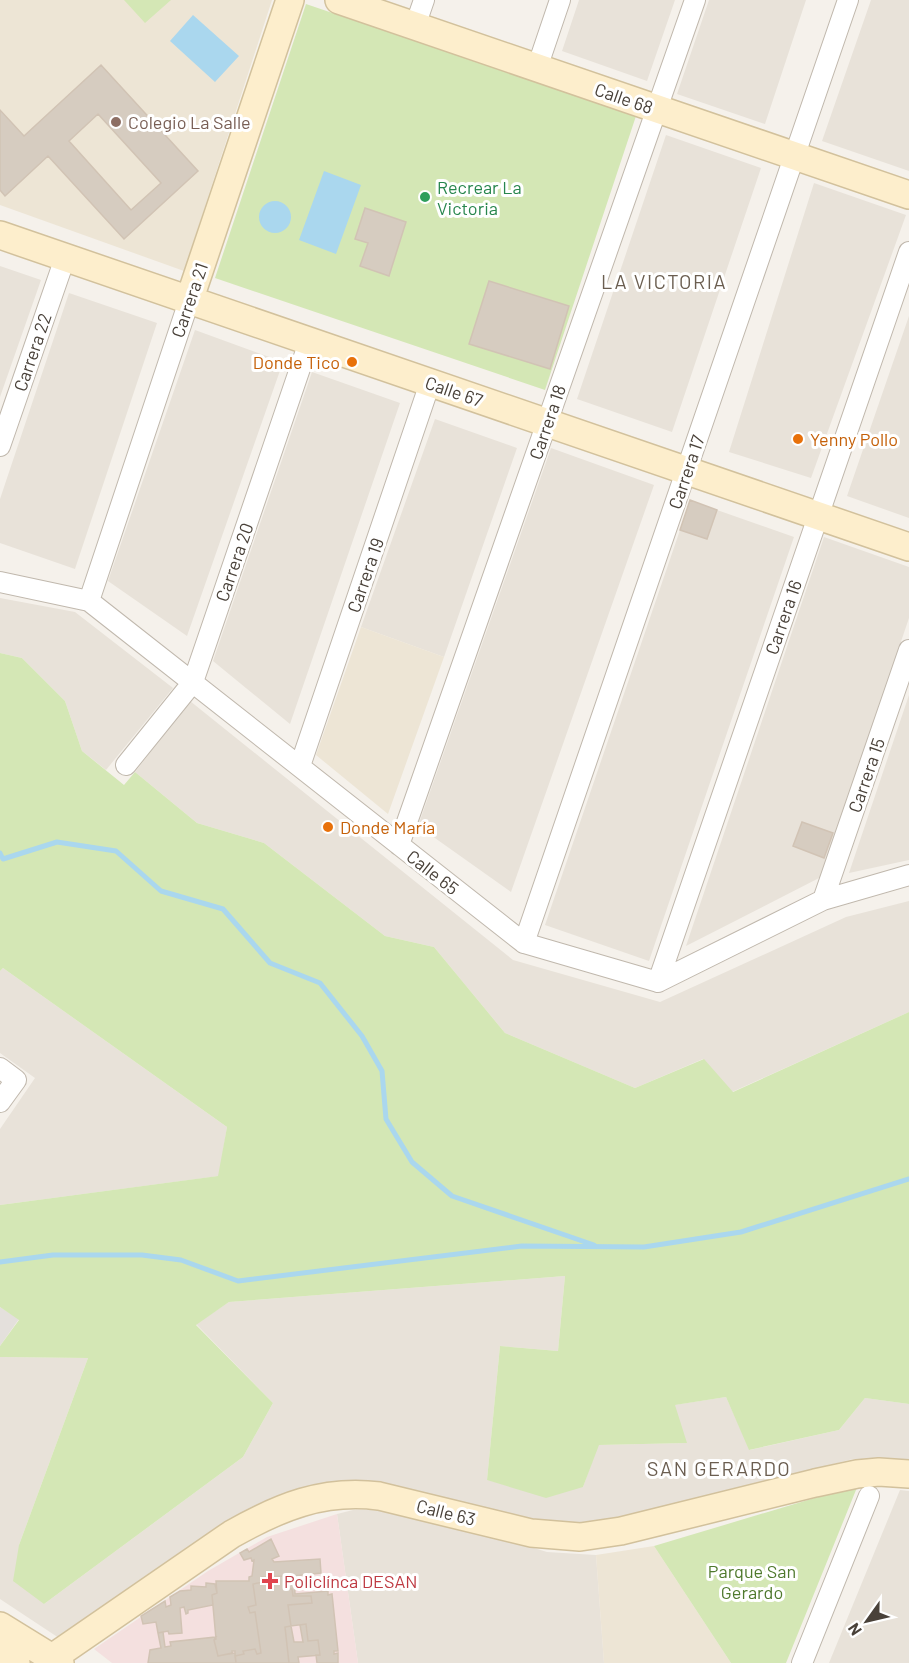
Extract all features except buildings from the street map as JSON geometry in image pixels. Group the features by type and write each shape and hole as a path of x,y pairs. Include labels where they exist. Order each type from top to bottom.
{"street":[{"name":"Carrera 21","path":"89,601 290,0"},
{"name":"Calle 68","path":"339,0 909,195"},
{"path":"415,26 424,0"},
{"path":"537,68 560,0"},
{"name":"Carrera 18","path":"399,845 695,0"},
{"name":"Carrera 17","path":"524,943 848,0"},
{"name":"Calle 67","path":"0,235 909,547"},
{"name":"Carrera 16","path":"658,982 909,252"},
{"name":"Carrera 22","path":"0,446 65,258"},
{"name":"Carrera 20","path":"126,765 192,682 309,342"},
{"name":"Carrera 19","path":"300,766 430,383"},
{"name":"Calle 65","path":"0,582 89,601 524,943 658,982"},
{"name":"Carrera 15","path":"823,900 909,650"},
{"path":"658,982 823,900 909,875"},
{"path":"0,1102 8,1074"},
{"name":"Calle 63","path":"56,1661 232,1534 260,1518 310,1499 333,1494 356,1493 378,1496 531,1533 580,1538 621,1531 857,1474 874,1484"},
{"path":"802,1663 874,1484 909,1474"},
{"path":"0,1626 56,1661"},
{"path":"0,1653 16,1663"}],"shaded area":[{"name":"Colegio La Salle","path":"0,0 272,0 184,271 0,205"},
{"path":"579,0 675,0 647,81 562,51"},
{"path":"709,0 806,0 765,124 677,94"},
{"path":"871,0 909,0 909,171 822,141"},
{"path":"666,135 761,168 672,432 577,399"},
{"path":"814,183 906,215 811,478 729,452"},
{"path":"0,266 41,280 0,397"},
{"path":"69,293 157,323 75,569 0,543 0,499"},
{"path":"909,316 909,518 847,496"},
{"path":"195,330 283,362 187,636 108,581"},
{"path":"312,372 400,403 290,724 213,661"},
{"path":"435,419 517,448 444,657 361,627"},
{"path":"551,448 654,485 511,892 418,826"},
{"path":"717,510 794,537 649,961 545,925 680,530 707,539"},
{"path":"824,537 909,567 909,618 821,877 686,946"},
{"path":"0,598 75,612 173,688 106,770 82,751 65,701 22,658 0,653"},
{"path":"361,627 444,657 388,814 316,755"},
{"path":"909,695 909,860 849,873"},
{"path":"190,701 513,960 660,1002 846,917 909,901 909,1012 732,1092 703,1059 635,1088 505,1033 434,947 385,936 264,843 197,823 135,772"},
{"path":"3,968 227,1127 219,1176 0,1205 0,1129 35,1078 0,1053 0,971"},
{"path":"565,1276 558,1351 500,1346 487,1480 583,1487 598,1445 686,1443 674,1405 726,1397 750,1450 839,1430 865,1398 909,1404 909,1462 889,1459 853,1459 634,1514 564,1527 342,1486 59,1638 0,1599 0,1357 88,1358 19,1545 44,1604 243,1457 273,1403 196,1324 229,1302"},
{"path":"0,1307 19,1319 0,1346"},
{"path":"900,1490 909,1491 909,1663 829,1663"},
{"path":"353,1510 396,1513 508,1540 547,1552 596,1555 604,1663 358,1663 337,1514"},
{"name":"Policlínca DESAN","path":"337,1514 358,1663 112,1663 94,1649 208,1571 267,1537"},
{"path":"654,1546 731,1663 604,1663 596,1555"}],"green space":[{"path":"124,0 171,0 145,23"},
{"name":"Recrear La Victoria","path":"306,4 636,116 545,390 215,278"},
{"path":"0,653 22,658 65,701 82,751 124,785 135,772 197,823 264,843 385,936 434,947 505,1033 635,1088 704,1059 733,1092 909,1012 909,1404 865,1398 839,1430 749,1450 726,1397 675,1405 687,1443 599,1445 583,1487 546,1498 487,1480 500,1346 558,1351 565,1276 229,1302 196,1325 273,1403 243,1457 44,1604 13,1581 19,1545 88,1358 0,1357 0,1346 19,1320 0,1307 0,1205 218,1176 227,1127 3,968 0,971"},
{"name":"Parque San Gerardo","path":"858,1485 786,1663 731,1663 654,1546"}],"water":[{"path":"193,15 239,56 215,82 170,41"},
{"path":"324,171 361,185 336,254 299,240"},
{"path":"275,201 286,206 291,217 286,228 275,233 264,228 259,217 264,206"}],"waterway":[{"path":"0,853 3,859 57,842 116,851 161,891 223,909 270,963 320,983 362,1036 382,1071 386,1119 412,1162 452,1196 594,1245"},
{"path":"0,1262 53,1255 142,1255 181,1260 238,1281 522,1246 644,1247 741,1232 909,1179"}],"place":[{"name":"Colegio La Salle","path":"116,122"},
{"name":"Recrear La Victoria","path":"425,197"},
{"name":"Donde Tico","path":"352,362"},
{"name":"Yenny Pollo","path":"798,439"},
{"name":"Donde María","path":"328,827"},
{"name":"Policlínca DESAN","path":"270,1581"}],"district":[{"name":"LA VICTORIA","path":"664,281"},
{"name":"SAN GERARDO","path":"719,1468"}]}
